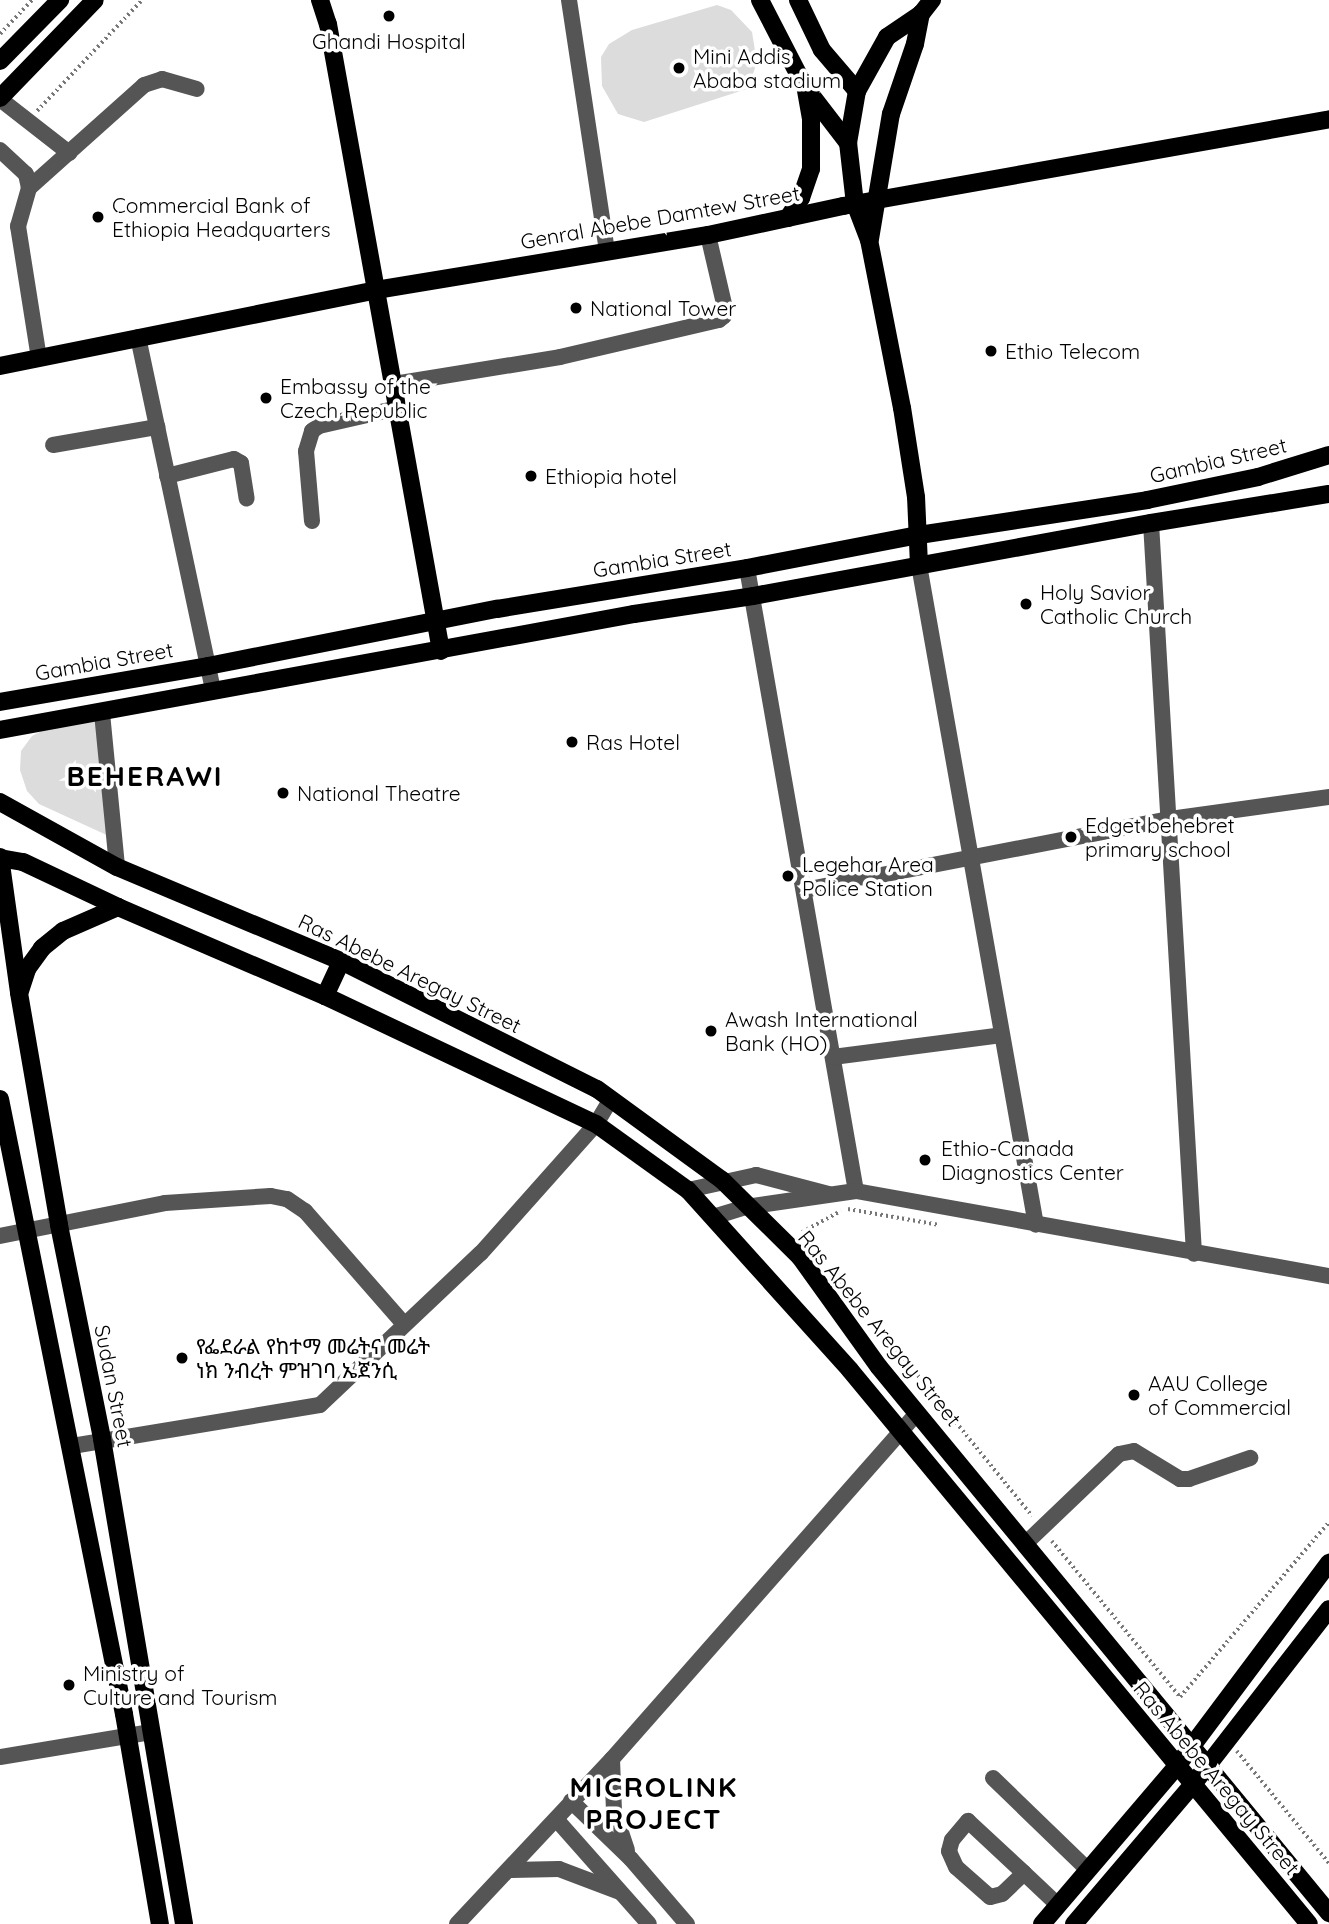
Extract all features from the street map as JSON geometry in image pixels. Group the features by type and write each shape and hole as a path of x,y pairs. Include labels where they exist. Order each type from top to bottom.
{"main road":[{"path":"0,61 60,0"},
{"path":"0,99 95,0"},
{"path":"320,0 328,24 441,651"},
{"path":"760,0 805,88 848,143"},
{"path":"798,0 821,50 857,91"},
{"path":"919,565 919,535 902,408 869,240 855,204 848,143 857,91 887,37 927,7"},
{"path":"869,240 891,114 927,7"},
{"path":"788,218 801,198 811,169 811,119 805,88"},
{"name":"Genral Abebe Damtew Street","path":"0,366 376,290 708,235 855,204 1329,119"},
{"name":"Gambia Street","path":"0,702 208,666 497,609 747,568 919,535 1147,500 1258,477 1329,455"},
{"path":"0,730 634,614 753,596 1151,523 1329,494"},
{"name":"Ras Abebe Aregay Street","path":"0,802 117,867 341,961 611,1099 722,1180 746,1207 800,1257 917,1413 1329,1913"},
{"name":"Ras Abebe Aregay Street","path":"0,858 23,862 118,907 325,996 596,1124 688,1190 849,1370 1177,1766 1194,1783 1308,1924"},
{"name":"Sudan Street","path":"0,858 19,993 59,1225 102,1439 184,1924"},
{"path":"19,993 26,969 42,948 63,931 118,907"},
{"path":"325,996 341,961"},
{"path":"0,1099 72,1446 160,1924"},
{"path":"1042,1924 1177,1766 1329,1563"},
{"path":"1074,1924 1194,1783 1329,1609"}],"street":[{"path":"569,0 607,250"},
{"path":"29,188 145,85 162,79 197,89"},
{"path":"0,99 69,153"},
{"path":"0,150 26,174 29,188 18,226 39,358"},
{"path":"394,384 560,357 719,320 724,316 725,308 708,235"},
{"path":"138,337 213,691"},
{"path":"312,521 306,452 312,431 319,426 398,408"},
{"path":"53,445 157,427"},
{"path":"167,476 234,459 241,463 247,499"},
{"path":"1151,523 1194,1254"},
{"path":"919,565 1036,1225"},
{"path":"747,568 856,1191"},
{"path":"102,713 117,867"},
{"path":"804,890 1170,819 1329,797"},
{"path":"833,1057 1002,1035"},
{"path":"72,1446 320,1405 403,1323 481,1253 596,1124 611,1099"},
{"path":"688,1190 722,1180 756,1175 831,1195"},
{"path":"713,1217 746,1207 856,1191 1194,1254 1329,1276"},
{"path":"0,1236 165,1203 271,1196 286,1199 306,1211 403,1323"},
{"path":"457,1924 511,1870 612,1759 917,1413"},
{"path":"1026,1543 1119,1454 1133,1451 1180,1479 1188,1479 1250,1458"},
{"path":"0,1757 152,1732"},
{"path":"612,1759 615,1819 631,1859"},
{"path":"993,1778 1088,1870"},
{"path":"571,1801 631,1859 687,1924"},
{"path":"556,1819 626,1894 649,1924"},
{"path":"1024,1874 1002,1894 990,1897 956,1867 949,1851 952,1840 968,1821 1058,1905"},
{"path":"511,1870 559,1869 626,1894"}],"path":[{"path":"0,34 32,0"},
{"path":"28,121 142,0"},
{"path":"808,1240 802,1232 845,1209 952,1226"},
{"path":"832,1270 1180,1697 1329,1522"},
{"path":"1237,1751 1329,1863"}],"shaded area":[{"name":"Mini Addis Ababa stadium","path":"717,5 731,10 752,32 757,63 747,89 644,122 618,114 602,86 601,57 609,44 632,30"},
{"path":"100,721 111,837 39,804 27,791 20,770 21,751 32,736 49,727"}],"place":[{"name":"Ghandi Hospital","path":"389,16"},
{"name":"Mini Addis Ababa stadium","path":"679,68"},
{"name":"Commercial Bank of Ethiopia Headquarters","path":"98,217"},
{"name":"National Tower","path":"576,308"},
{"name":"Ethio Telecom","path":"991,351"},
{"name":"Embassy of the Czech Republic","path":"266,398"},
{"name":"Ethiopia hotel","path":"531,476"},
{"name":"Holy Savior Catholic Church","path":"1026,604"},
{"name":"Ras Hotel","path":"572,742"},
{"name":"National Theatre","path":"283,793"},
{"name":"Edget behebret primary school","path":"1071,837"},
{"name":"Legehar Area Police Station","path":"788,876"},
{"name":"Awash International Bank (HO)","path":"711,1031"},
{"name":"Ethio-Canada Diagnostics Center","path":"925,1160"},
{"name":"የፌደራል የከተማ መሬትና መሬት ነክ ንብረት ምዝገባ ኤጀንሲ","path":"182,1358"},
{"name":"AAU College of Commercial","path":"1134,1395"},
{"name":"Ministry of Culture and Tourism","path":"69,1685"}],"district":[{"name":"BEHERAWI","path":"145,776"},
{"name":"MICROLINK PROJECT","path":"654,1803"}]}
